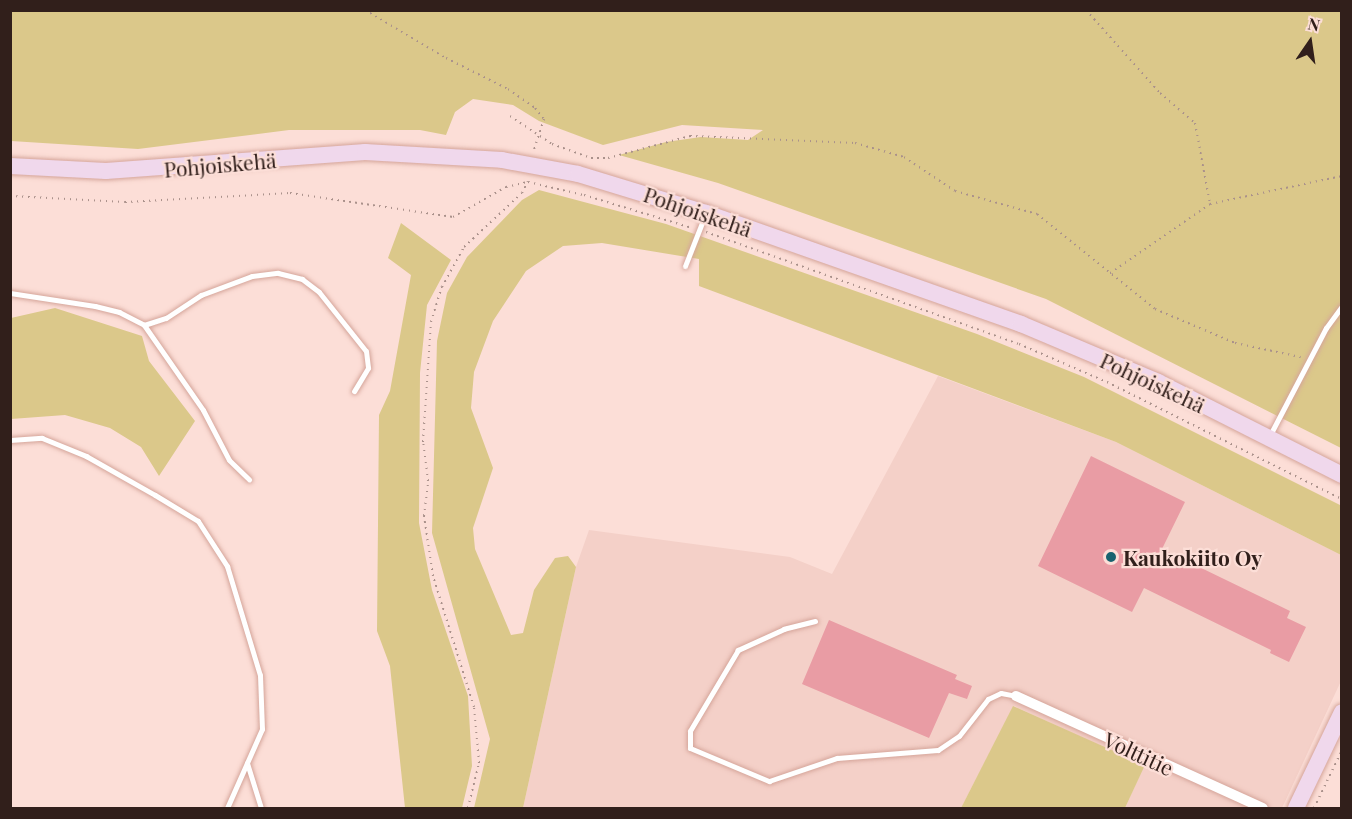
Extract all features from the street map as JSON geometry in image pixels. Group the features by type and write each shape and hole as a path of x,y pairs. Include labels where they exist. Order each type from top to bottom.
{"main road":[{"name":"Pohjoiskehä","path":"10,166 106,171 365,152 449,154 578,174 706,213 1021,324 1158,382 1341,475"},
{"path":"1296,808 1341,712"}],"street":[{"name":"Volttitie","path":"1016,696 1263,808"}],"lane":[{"path":"685,266 706,213"},
{"path":"144,325 166,318 201,295 252,276 278,273 302,279 319,292 366,351 368,368 354,391"},
{"path":"10,293 95,306 119,312 144,325 203,410 229,460 249,479"},
{"path":"1269,437 1312,360 1326,328 1341,306"},
{"path":"10,440 42,438 86,456 198,521 227,566 260,675 262,729 227,808"},
{"path":"815,621 784,629 738,650 690,731 690,748 769,781 837,758 938,750 959,736 988,699 1001,693 1016,696"},
{"path":"246,763 261,808"}],"path":[{"path":"365,10 446,58 508,88 544,119 541,138"},
{"path":"1086,10 1160,93 1195,123 1210,204"},
{"path":"510,116 541,138 591,158 608,158 690,136 855,143 904,157 955,191 1037,214 1155,309 1235,343 1312,360"},
{"path":"1109,273 1210,204 1341,176"},
{"path":"10,196 125,202 290,193 453,217 506,187 528,182 584,195 699,230 1019,344 1107,382 1341,499"},
{"path":"468,808 479,764 474,707 433,576 424,516 428,481 423,442 431,322 442,287 464,247 522,193 528,182"},
{"path":"1314,808 1341,750"}],"shaded area":[{"path":"10,11 1341,11 1341,448 1046,299 718,183 619,155 666,142 701,137 748,140 763,130 682,125 603,145 539,121 513,105 473,99 455,112 446,135 420,130 289,130 138,149 11,141"},
{"path":"539,190 666,224 977,334 1084,377 1342,506 1341,555 1116,442 699,286 699,259 602,243 563,246 526,271 493,321 474,372 471,408 493,468 473,528 475,549 511,635 523,633 534,590 555,558 568,556 576,567 523,808 474,808 490,739 432,533 437,341 447,293 467,257 522,200"},
{"path":"401,223 451,260 427,305 420,373 419,523 432,590 468,696 472,766 462,808 405,808 390,666 377,631 379,415 390,391 411,275 388,258"},
{"path":"55,308 142,336 149,361 195,421 159,476 141,447 110,428 65,415 11,419 11,318"},
{"path":"938,376 1116,442 1341,555 1341,681 1282,808 1125,808 1144,766 1014,706 961,808 523,808 576,567 589,530 790,557 832,574"},
{"path":"1013,706 1145,765 1125,808 961,808"}],"building":[{"name":"Kaukokiito Oy","path":"1091,456 1185,502 1162,549 1290,611 1287,618 1306,627 1289,662 1270,653 1271,650 1144,588 1132,612 1038,566"},
{"path":"829,620 957,675 955,679 972,686 967,699 949,693 929,738 802,684"}],"place":[{"name":"Kaukokiito Oy","path":"1111,557"}]}
